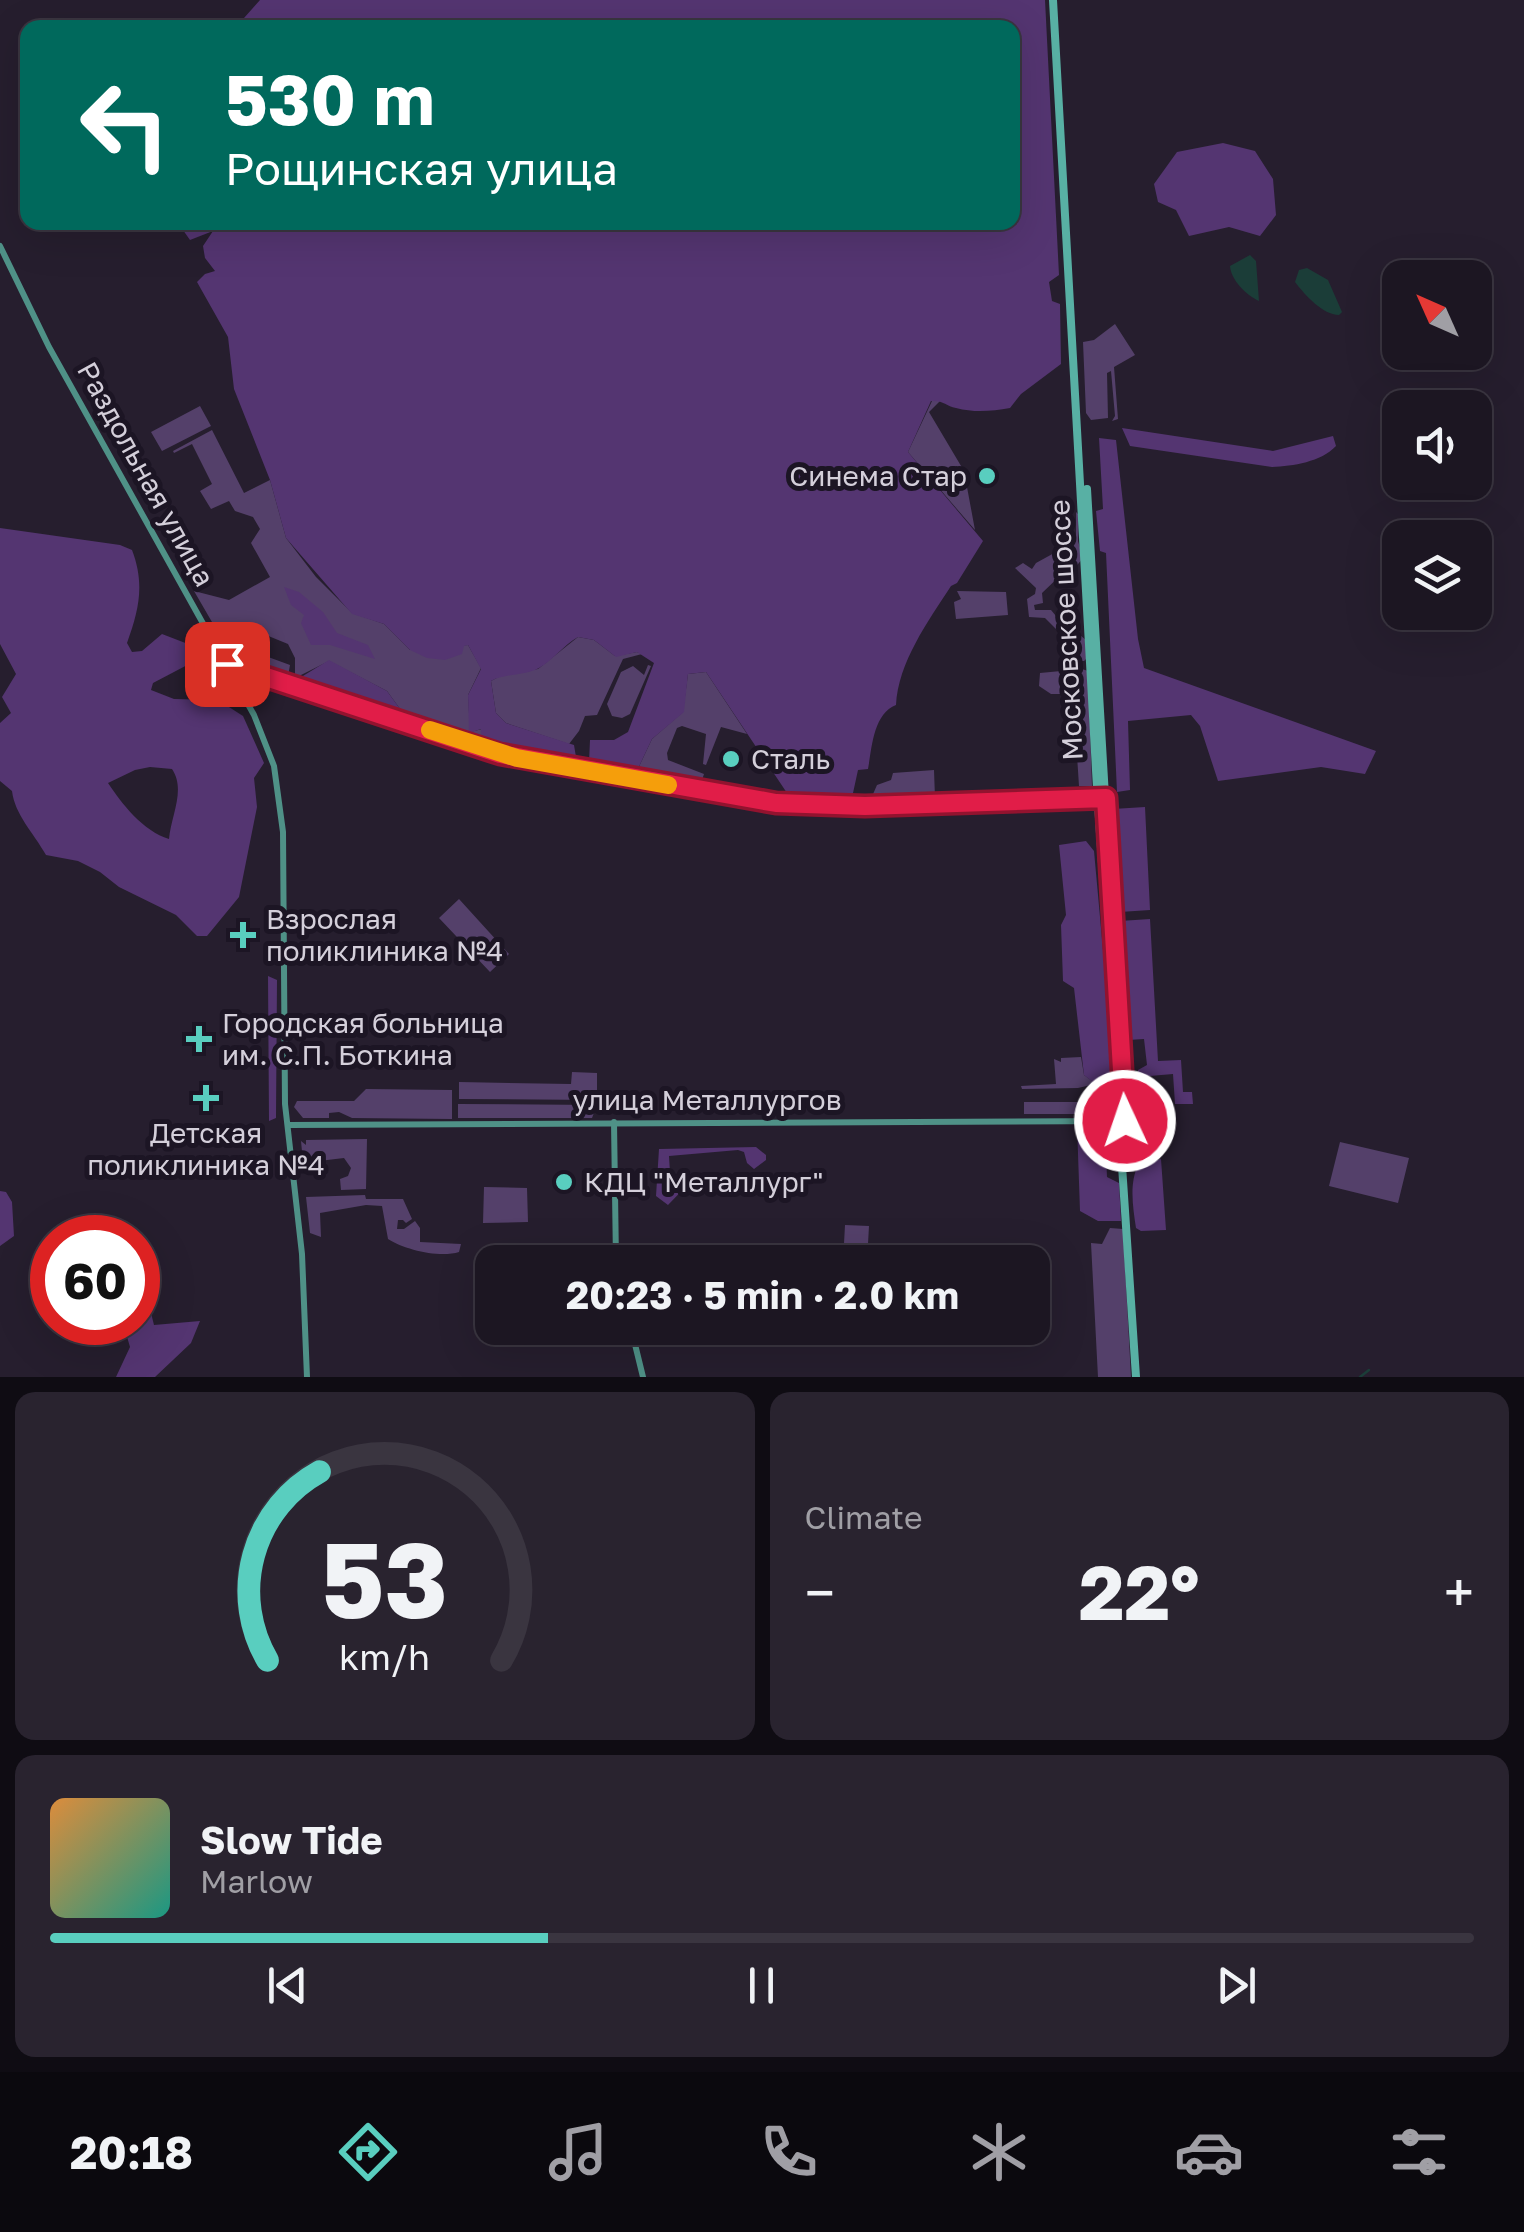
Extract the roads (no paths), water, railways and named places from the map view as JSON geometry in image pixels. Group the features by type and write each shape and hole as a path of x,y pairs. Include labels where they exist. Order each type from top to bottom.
{"main road":[{"name":"Московское шоссе","path":"1055,0 1138,1377"},
{"name":"Раздольная улица","path":"0,246 20,294 242,692 258,724 280,790 284,1080 302,1254 307,1377"},
{"path":"227,664 500,754 776,803 865,806 1102,798"},
{"path":"242,692 256,673"},
{"name":"улица Металлургов","path":"290,1126 1123,1121"},
{"path":"614,1122 616,1245"},
{"path":"635,1345 643,1377"}],"waterway":[{"path":"1360,1377 1369,1370"}],"place":[{"name":"Синема Стар","path":"987,476"},
{"name":"Сталь","path":"731,759"},
{"name":"Взрослая поликлиника №4","path":"243,935"},
{"name":"Городская больница им. С.П. Боткина","path":"199,1039"},
{"name":"Детская поликлиника №4","path":"206,1098"},
{"name":"КДЦ \"Металлург\"","path":"564,1182"}]}
